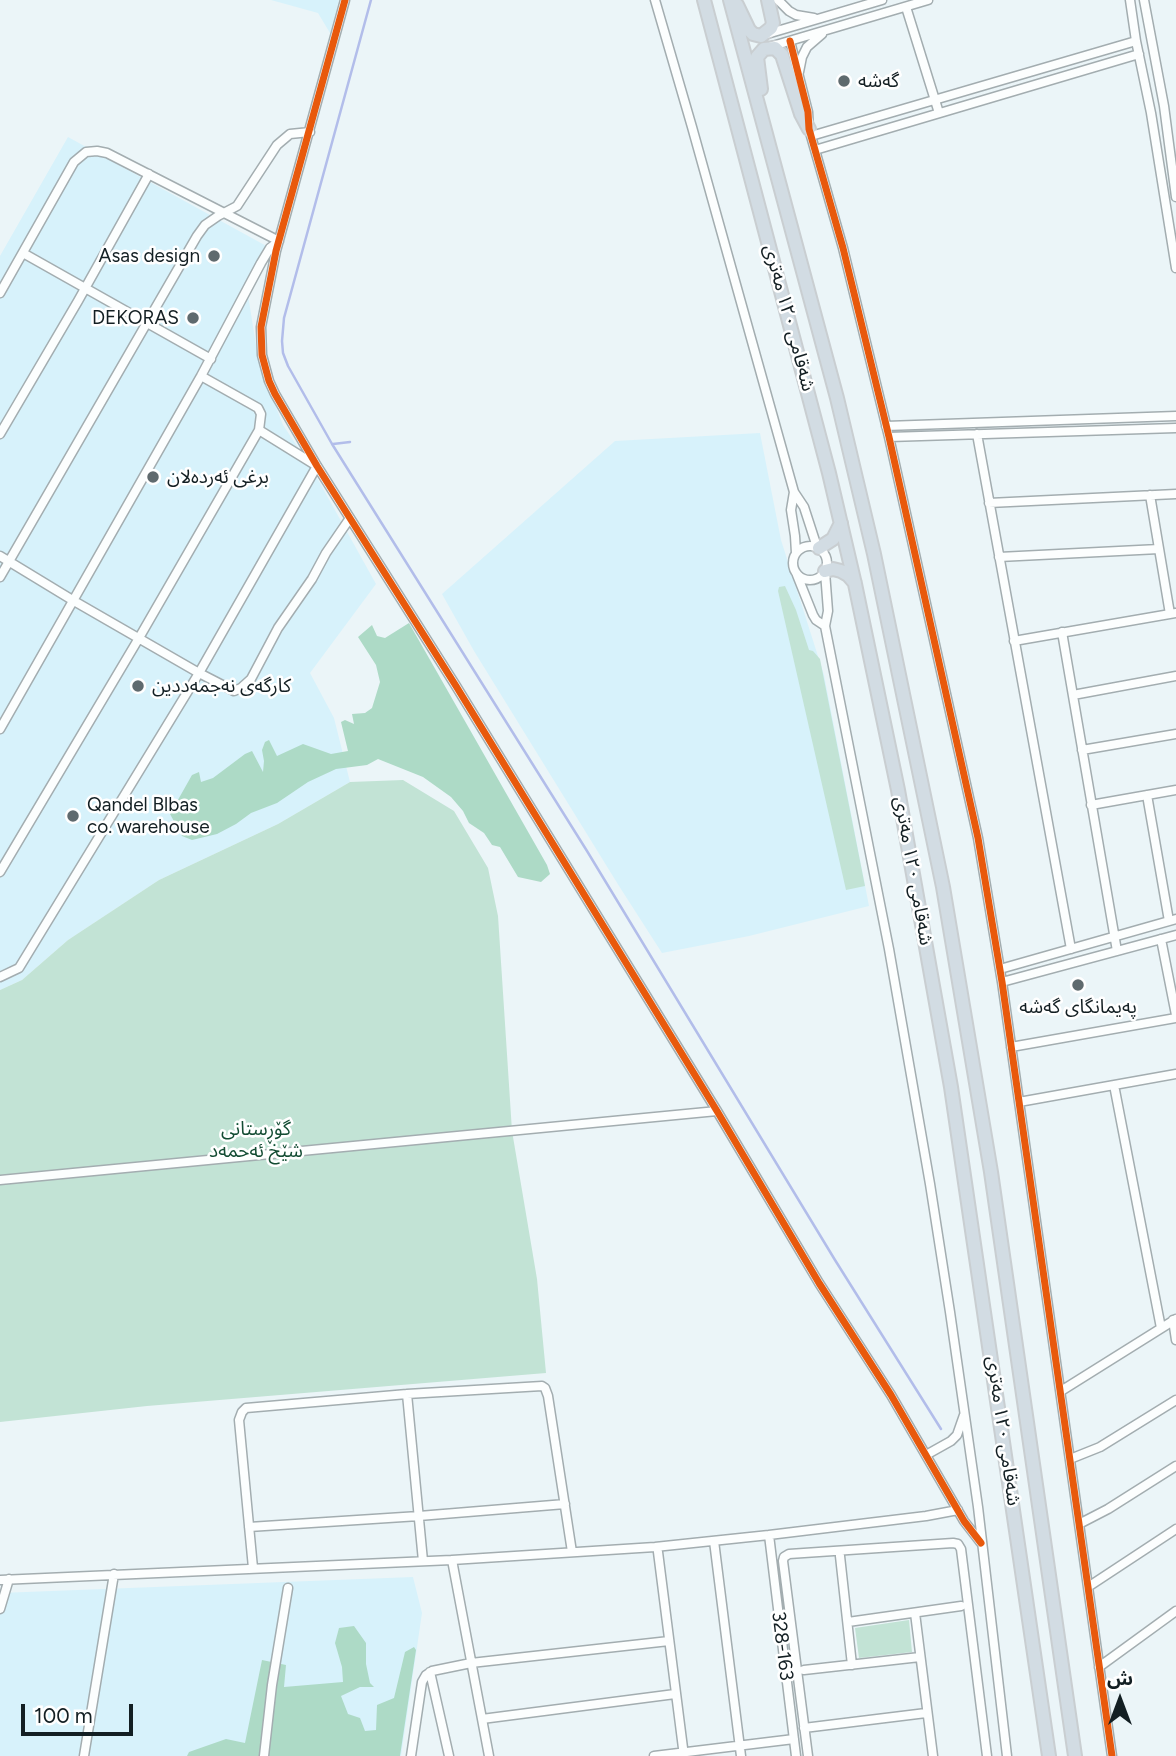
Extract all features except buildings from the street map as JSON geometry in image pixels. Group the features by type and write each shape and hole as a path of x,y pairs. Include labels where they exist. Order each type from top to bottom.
{"highway":[{"name":"شەقامی ١٢٠ مەتری","path":"704,0 797,346 841,523 898,790 951,1087 1049,1756"},
{"name":"شەقامی ١٢٠ مەتری","path":"733,0 837,398 874,554 943,887 991,1172 1074,1756"},
{"path":"733,0 748,28 761,42 775,48 782,55 810,133"},
{"path":"768,0 773,23 761,42 757,63 769,145"},
{"path":"818,548 833,539 841,523"},
{"path":"825,571 841,571 855,584"}],"street":[{"path":"345,0 279,241 261,327 262,355 269,381 317,466 717,1111 818,1283 891,1395 964,1521 981,1543"},
{"path":"655,0 794,492 804,507 818,548 826,556 828,611 825,626 889,949 930,1184 965,1412 1007,1756"},
{"path":"778,0 796,15 813,18 831,15"},
{"path":"761,42 831,15 881,0"},
{"path":"761,42 790,41 928,0"},
{"path":"1130,0 1176,268"},
{"path":"1144,0 1164,106 1176,196"},
{"path":"871,3 870,11 876,16"},
{"path":"858,7 866,15 861,20"},
{"path":"906,7 939,113"},
{"path":"799,75 807,47 830,29"},
{"path":"790,41 808,112 810,133 843,248 889,438 978,838 1002,982 1112,1756"},
{"path":"810,133 935,100 1136,41"},
{"path":"1113,48 1118,54 1117,61"},
{"path":"815,150 1139,54"},
{"path":"0,577 197,236 205,225 237,206 277,145 290,134 310,132"},
{"path":"0,293 74,162 86,152 107,153 279,241"},
{"path":"0,434 149,174"},
{"path":"0,729 211,359 261,263 270,248 279,241"},
{"path":"23,253 211,359"},
{"path":"0,871 259,430 261,414 258,408 201,376"},
{"path":"886,426 1176,416"},
{"path":"889,438 1176,428"},
{"path":"259,430 317,466"},
{"path":"977,435 1071,950"},
{"path":"0,977 19,968 198,673 317,466"},
{"path":"794,492 791,510 796,553 793,564 813,615 825,626"},
{"path":"989,503 1176,494"},
{"path":"1014,641 1173,613 1150,495"},
{"path":"0,556 198,673 234,691 251,679 278,628 350,518"},
{"path":"796,553 805,546 818,548"},
{"path":"999,558 1159,549"},
{"path":"797,574 809,580 818,578 825,571"},
{"path":"1062,632 1117,951"},
{"path":"1073,695 1176,676"},
{"path":"1082,750 1176,734"},
{"path":"1091,805 1176,790"},
{"path":"1000,969 1173,920 1147,795"},
{"path":"1002,982 1176,935"},
{"path":"1011,1046 1176,1012 1161,939"},
{"path":"1019,1102 1176,1074"},
{"path":"1114,1085 1161,1328"},
{"path":"0,1180 717,1111"},
{"path":"1061,1391 1175,1320 1176,1340"},
{"path":"253,1568 239,1420 246,1408 407,1394 542,1387 548,1396 572,1552"},
{"path":"407,1394 423,1561"},
{"path":"1070,1460 1100,1447 1176,1400"},
{"path":"926,1455 957,1435 965,1412"},
{"path":"1079,1524 1176,1466"},
{"path":"249,1527 565,1504"},
{"path":"0,1609 4,1579 452,1560 572,1552 714,1541 958,1510"},
{"path":"1088,1587 1176,1529"},
{"name":"328-163","path":"769,1535 796,1756"},
{"path":"714,1541 741,1756"},
{"path":"807,1756 784,1557 789,1554 958,1544 961,1549 987,1756"},
{"path":"658,1552 684,1754"},
{"path":"840,1556 852,1665"},
{"path":"452,1560 489,1756"},
{"path":"773,1570 784,1569"},
{"path":"84,1756 114,1574"},
{"path":"264,1756 272,1685 288,1588"},
{"path":"848,1622 961,1606"},
{"path":"1099,1667 1176,1611"},
{"path":"915,1613 933,1756"},
{"path":"411,1756 422,1682 430,1672 471,1663 669,1641"},
{"path":"804,1670 920,1657"},
{"path":"430,1672 449,1756"},
{"path":"482,1719 675,1694"},
{"path":"804,1728 926,1713"},
{"path":"654,1756 794,1739"}],"shaded area":[{"path":"271,0 339,0 330,33 318,13"},
{"path":"68,137 270,248 248,295 259,364 283,425 311,467 376,584 310,673 334,718 350,782 278,824 159,880 68,940 22,980 0,990 0,256"},
{"path":"760,433 781,540 824,675 869,906 749,936 662,953 474,651 442,594 615,441"},
{"path":"413,1577 422,1613 401,1756 0,1756 0,1593"}],"green space":[{"path":"785,586 809,650 820,659 865,886 846,890 778,591 779,587"},
{"path":"409,623 550,874 541,882 518,877 500,847 492,845 484,833 469,823 451,797 423,777 378,759 367,765 336,769 308,782 277,803 251,813 217,834 192,840 182,836 170,814 192,775 199,772 201,782 213,778 252,751 263,772 262,750 265,742 269,740 277,756 303,744 331,754 348,751 341,722 345,720 354,724 352,714 365,713 372,708 380,682 376,665 358,637 372,625 377,636 385,638"},
{"name":"گۆڕستانی شێخ ئەحمەد","path":"403,780 454,811 488,868 498,916 512,1131 537,1279 546,1373 147,1406 0,1422 0,990 22,980 68,940 159,880 278,824 350,782"},
{"path":"909,1620 912,1652 859,1658 855,1628"},
{"path":"354,1626 366,1643 366,1664 370,1683 374,1687 360,1687 341,1696 348,1714 360,1718 365,1731 376,1730 377,1705 394,1698 405,1652 414,1647 416,1650 400,1756 187,1756 189,1752 226,1739 245,1743 262,1660 286,1665 284,1687 343,1682 335,1643 339,1628"}],"waterway":[{"path":"371,0 284,318 282,341 288,366 332,444 587,851 835,1260 941,1429"},
{"path":"333,444 350,442"}],"cycle path":[{"path":"345,0 276,251 261,327 262,355 269,381 317,466 456,686 717,1111 819,1283 891,1395 964,1521 981,1543"},
{"path":"790,41 808,112 809,129 843,248 889,437 978,838 1002,982 1112,1756"}],"place":[{"name":"گەشە","path":"844,81"},
{"name":"Asas design","path":"214,256"},
{"name":"DEKORAS","path":"193,318"},
{"name":"برغی ئەردەلان","path":"153,477"},
{"name":"کارگەی نەجمەددین","path":"138,686"},
{"name":"Qandel Blbas co. warehouse","path":"73,816"},
{"name":"پەیمانگای گەشە","path":"1078,985"}]}
